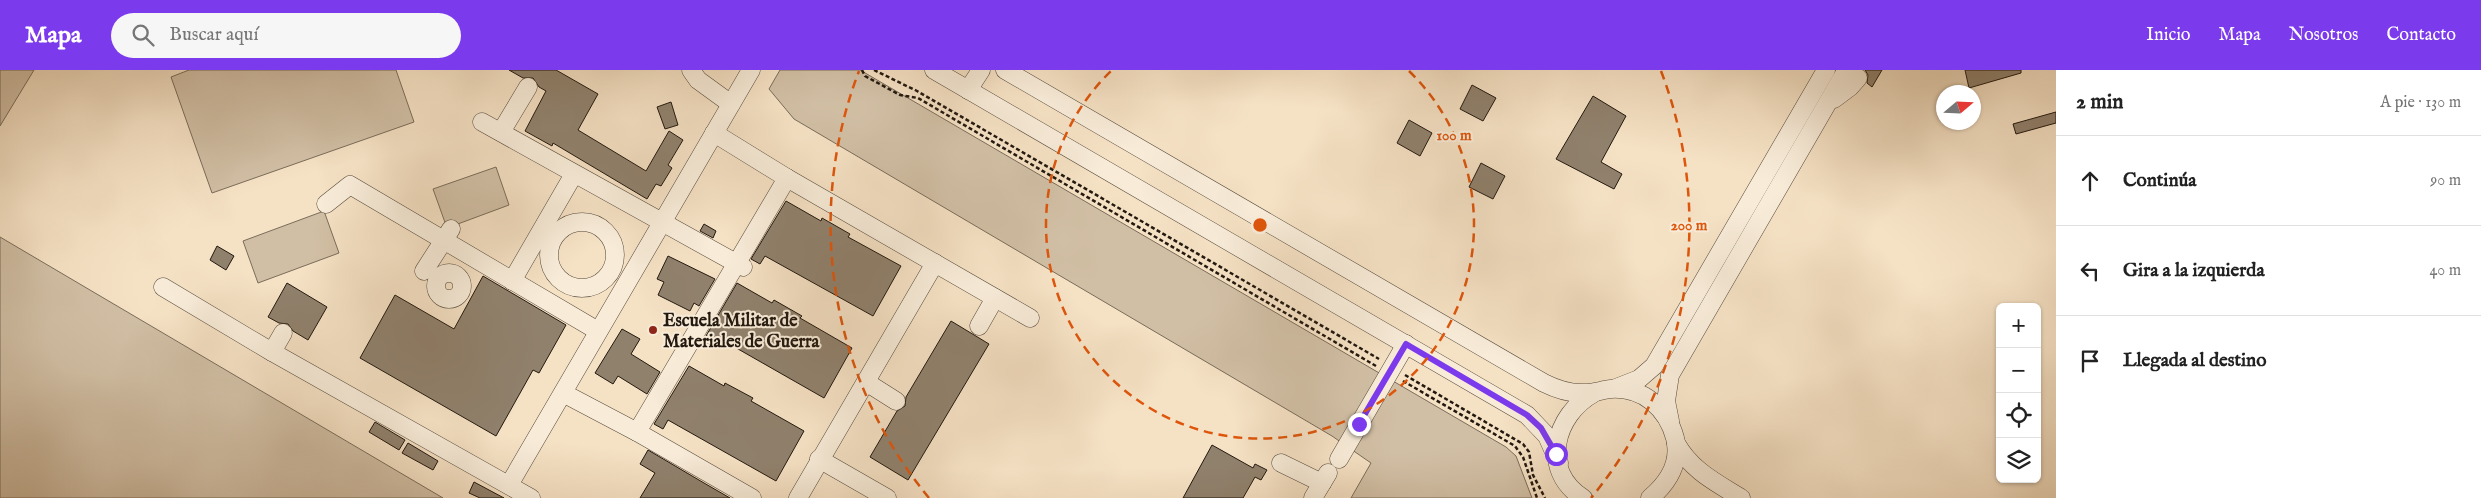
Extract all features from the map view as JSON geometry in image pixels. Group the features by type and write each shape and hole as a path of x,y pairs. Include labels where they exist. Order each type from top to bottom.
{"street":[{"path":"692,70 698,80 731,104"},
{"path":"509,485 751,70"},
{"path":"934,70 1527,415 1547,436 1569,485 1583,498"},
{"path":"968,90 981,70"},
{"path":"1005,70 1544,384 1572,393 1625,390 1640,394 1653,402 1664,413 1674,435 1698,471 1741,498"},
{"path":"1814,70 1817,104"},
{"path":"1650,498 1662,488 1670,474 1675,459 1674,435 1666,401 1670,375 1817,104 1826,70"},
{"path":"1565,498 1557,449 1558,434 1563,421 1582,400 1602,391 1630,384 1654,366 1817,104 1852,75"},
{"path":"501,132 528,87"},
{"path":"482,122 739,265"},
{"path":"714,133 787,178 1030,318"},
{"path":"512,281 574,174"},
{"path":"637,432 739,265 787,178"},
{"path":"326,204 350,185 447,235 512,281 598,331"},
{"path":"576,222 596,225 605,231 614,248 612,270 598,284 588,288 568,285 560,280 551,266 549,251 552,241 558,232 576,222"},
{"path":"425,271 447,235"},
{"path":"614,248 639,262"},
{"path":"798,498 935,263"},
{"path":"534,294 551,266"},
{"path":"163,287 272,352 531,498"},
{"path":"979,326 994,298"},
{"path":"272,352 283,333"},
{"path":"1339,459 1406,344"},
{"path":"866,382 896,401"},
{"path":"563,393 637,432 752,498"},
{"path":"819,459 887,498"},
{"path":"1281,463 1321,485"}],"path":[{"path":"862,70 865,76 900,95 918,98 1390,370 1523,444 1529,452 1533,475 1545,498"},
{"path":"874,70 917,91 1390,370 1515,446 1523,457 1537,498"}],"shaded area":[{"path":"0,70 34,70 0,126"},
{"path":"189,70 396,70 414,122 212,193 171,77"},
{"path":"780,70 860,70 1506,447 1516,456 1532,498 1351,498 1371,463 1332,436 794,119 769,89"},
{"path":"496,167 509,205 447,228 433,189"},
{"path":"324,211 339,253 258,283 243,241"},
{"path":"0,237 443,498 0,498"}],"building":[{"path":"509,70 556,70 598,94 578,130 646,171 669,131 683,140 668,165 672,168 661,186 656,184 647,199 553,143 552,146 525,131 546,91 539,87 533,78 523,78"},
{"path":"1865,70 1882,70 1872,87 1867,83 1868,75"},
{"path":"1965,70 2021,70 2021,73 1979,85 1968,85"},
{"path":"1472,85 1496,98 1483,121 1460,109"},
{"path":"1593,96 1626,116 1601,162 1622,174 1614,189 1556,159"},
{"path":"671,102 678,125 665,129 657,107"},
{"path":"2056,112 2056,123 2016,134 2013,124"},
{"path":"1409,120 1432,133 1420,156 1397,143"},
{"path":"1481,163 1505,176 1493,199 1469,187"},
{"path":"786,201 821,221 822,218 850,234 848,237 901,266 873,316 765,256 760,264 751,259"},
{"path":"704,224 716,231 713,238 700,231"},
{"path":"217,246 234,256 226,270 210,260"},
{"path":"668,256 715,279 699,306 694,303 690,311 658,295 664,282 657,279"},
{"path":"483,276 566,325 539,373 533,370 496,436 360,358 395,295 454,329"},
{"path":"287,283 327,307 308,340 293,331 288,324 279,323 268,317"},
{"path":"737,283 772,303 774,300 802,316 800,318 852,348 824,398 717,337 712,346 703,341"},
{"path":"951,321 989,344 908,480 870,457 897,411 905,406 906,397"},
{"path":"622,329 640,339 631,354 660,372 647,394 618,376 613,384 595,373"},
{"path":"689,366 724,386 725,383 753,398 751,401 804,431 776,481 668,420 663,429 654,424"},
{"path":"375,422 405,440 399,450 369,432"},
{"path":"408,443 438,461 433,470 402,453"},
{"path":"1212,445 1253,468 1255,464 1267,470 1261,480 1255,477 1243,498 1183,498"},
{"path":"648,450 730,498 640,498 655,473 640,464"},
{"path":"474,482 504,498 480,498 469,493"}],"place":[{"name":"Escuela Militar de Materiales de Guerra","path":"653,330"}],"route":[{"path":"1359,424 1406,344 1527,415 1547,436 1556,454"}]}
